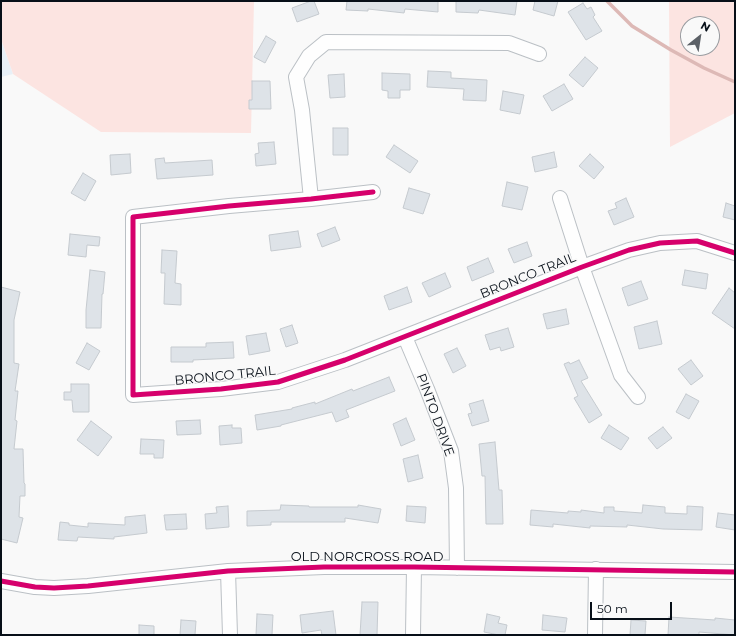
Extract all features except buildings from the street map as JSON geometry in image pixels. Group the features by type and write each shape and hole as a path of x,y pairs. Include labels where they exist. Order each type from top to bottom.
{"street":[{"path":"311,199 302,110 296,77 308,56 326,42 509,43 539,54"},
{"name":"BRONCO TRAIL","path":"373,192 133,217 133,395 220,389 278,382 345,360 629,250 660,243 697,241 735,253"},
{"path":"560,198 582,267 621,375 638,397"},
{"name":"PINTO DRIVE","path":"405,337 451,451 456,488 457,568"},
{"name":"OLD NORCROSS ROAD","path":"1,581 35,587 54,588 88,586 228,571 324,567 596,569 735,572"},
{"path":"412,635 414,567"},
{"path":"595,635 596,569"},
{"path":"228,571 230,635"}],"shaded area":[{"path":"1,1 254,1 251,133 101,132 13,74 1,39"},
{"path":"669,1 735,1 735,113 670,147"},
{"path":"1,39 13,74 1,77"}],"waterway":[{"path":"607,1 632,26 704,68 735,82"}],"cycle path":[{"path":"373,192 133,217 133,395 221,389 278,382 345,360 629,250 660,243 697,241 735,253"},
{"path":"1,581 35,587 54,588 88,586 228,571 324,567 735,572"}]}
